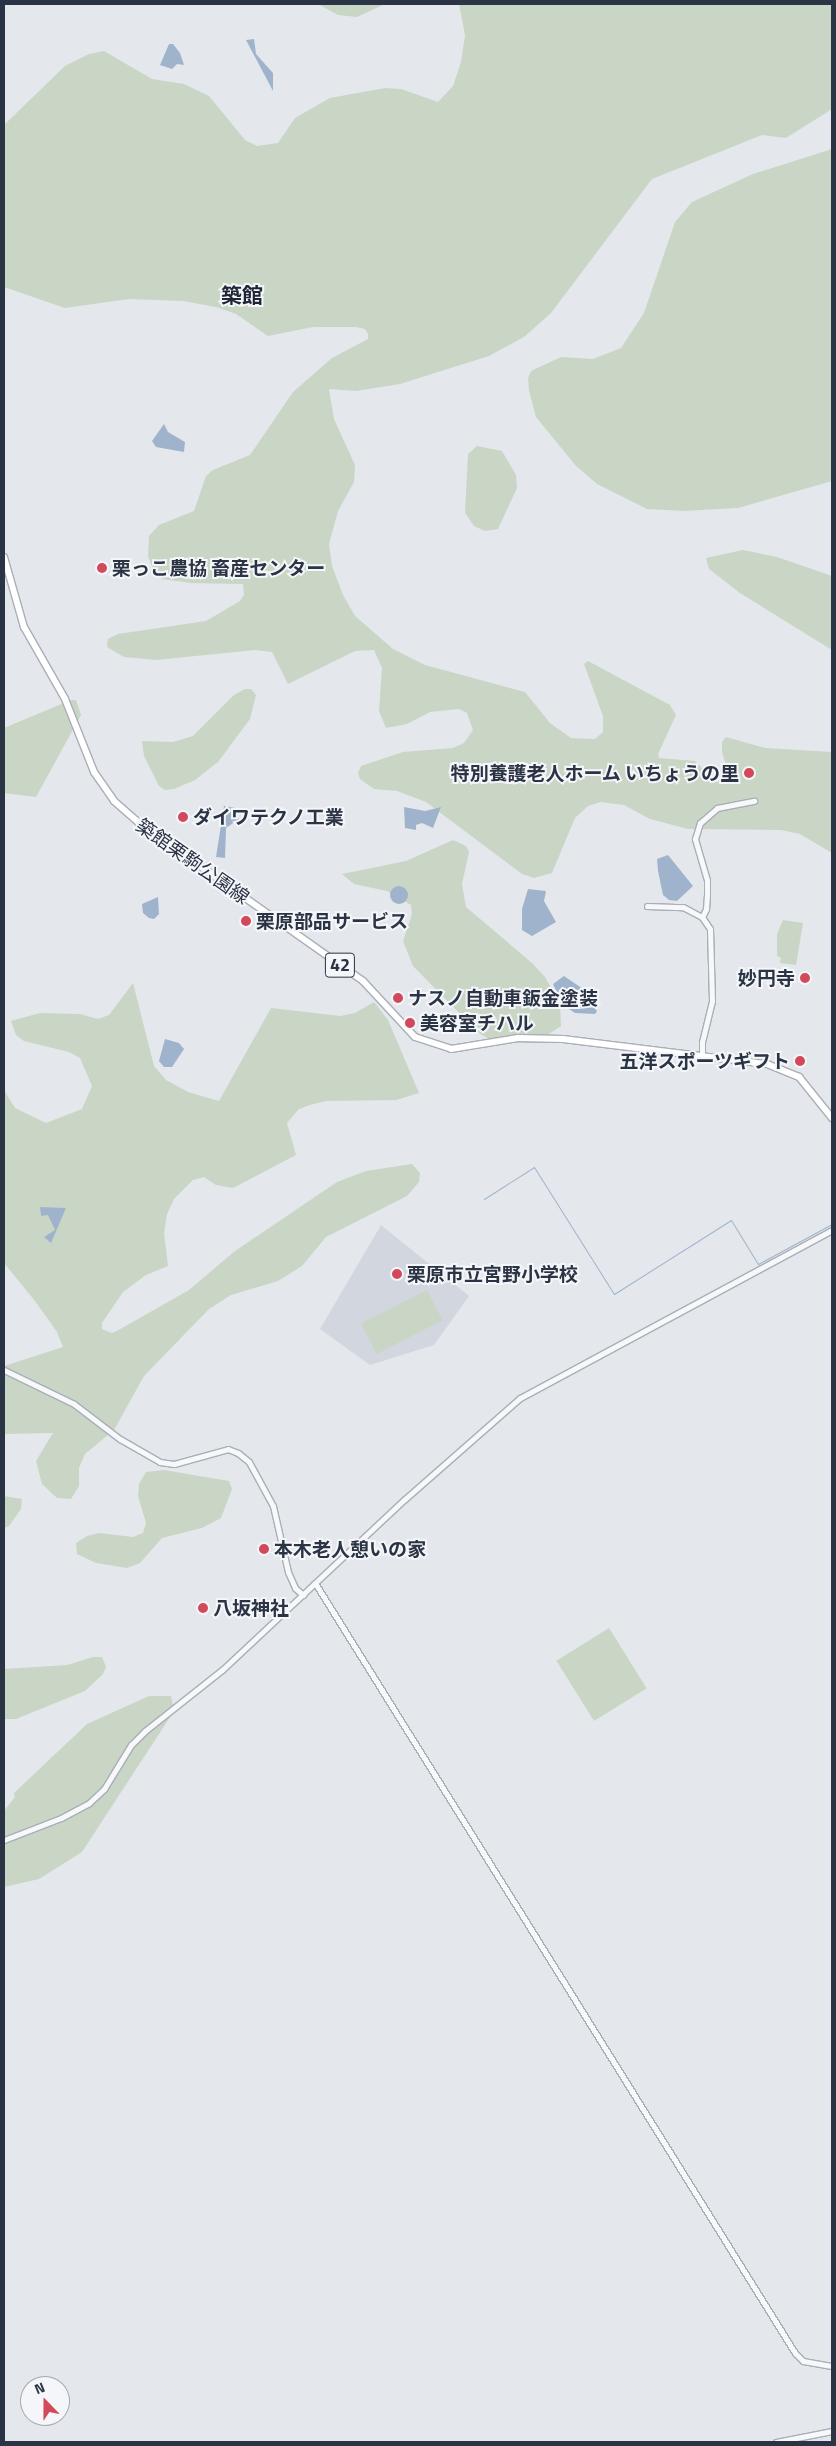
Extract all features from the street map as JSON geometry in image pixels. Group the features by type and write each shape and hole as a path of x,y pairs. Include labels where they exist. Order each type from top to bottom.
{"main road":[{"name":"築館栗駒公園線","path":"4,557 24,627 65,699 94,772 114,801 139,823 363,981 411,1034 431,1045 451,1049 518,1038 541,1038 768,1064 791,1072 809,1086 832,1118"}],"street":[{"path":"702,917 706,909 707,880 695,839 700,823 717,808 754,801"},
{"path":"648,906 684,907 702,917 710,929 713,944 712,1001 702,1042 702,1057"},
{"path":"4,1840 61,1818 89,1804 104,1789 131,1745 145,1731 222,1670 470,1441 536,1387 832,1230"},
{"path":"4,1370 74,1404 120,1439 160,1462 174,1464 228,1449 238,1453 249,1462 273,1506 288,1572 296,1588 303,1595"},
{"path":"315,1583 795,2353 803,2361 832,2366"},
{"path":"776,2442 832,2432"}],"shaded area":[{"name":"栗原市立宮野小学校","path":"381,1225 469,1296 434,1345 370,1365 320,1329"}],"green space":[{"path":"318,4 385,4 357,17 338,15"},
{"path":"459,4 832,4 832,109 786,138 762,135 652,179 551,313 524,337 489,356 400,384 356,391 329,389 334,419 355,465 354,482 338,511 329,544 332,566 343,595 355,616 393,649 425,665 525,692 550,723 571,738 595,739 603,732 603,716 584,664 588,661 670,705 676,715 658,754 659,758 695,761 717,782 730,778 722,752 722,742 726,737 765,748 832,752 832,853 800,834 781,830 688,829 650,819 624,805 600,802 588,806 575,818 552,873 534,878 522,874 426,802 397,791 374,789 360,779 358,773 361,766 403,752 453,748 464,743 473,730 467,713 459,709 430,712 407,724 386,728 379,711 382,668 374,650 355,651 288,684 272,652 255,650 156,660 124,657 107,647 108,639 118,634 206,621 240,601 244,595 243,584 191,583 162,579 155,574 148,556 149,536 159,525 194,511 206,476 213,470 250,455 293,392 332,358 368,339 368,334 365,329 356,327 313,327 268,336 236,314 216,307 183,301 129,299 65,308 4,287 4,125 65,66 89,54 104,51 152,79 184,84 209,96 245,140 257,146 278,143 295,118 330,98 385,88 401,89 438,102 453,86 461,62 465,35"},
{"path":"832,149 832,481 738,508 684,511 647,509 597,484 576,466 536,417 529,391 528,378 531,371 561,357 593,359 621,348 644,313 675,222 692,202 753,174"},
{"path":"477,446 502,451 516,475 517,488 498,529 485,531 474,526 465,513 468,454"},
{"path":"743,550 777,557 832,576 832,650 740,593 709,569 706,558"},
{"path":"245,689 251,689 256,695 250,719 218,762 195,780 174,789 165,790 159,786 144,756 142,741 173,742 193,736 234,695"},
{"path":"71,700 76,700 81,715 36,797 4,793 4,728"},
{"path":"453,840 466,846 469,852 462,884 466,907 532,963 545,977 560,1004 561,1026 535,1043 496,1043 479,1033 413,966 403,941 412,914 411,905 387,891 354,884 342,874 406,861"},
{"path":"783,920 803,923 796,965 780,963 781,958 777,956 777,934"},
{"path":"133,983 154,1066 166,1080 188,1092 219,1101 271,1008 340,1016 355,1013 374,1002 388,1020 419,1093 396,1100 326,1101 299,1109 287,1123 296,1155 233,1188 216,1185 204,1177 193,1180 174,1199 167,1214 164,1233 168,1266 146,1275 123,1292 102,1323 102,1329 112,1333 117,1331 189,1290 235,1251 337,1182 366,1171 412,1164 420,1173 419,1182 407,1196 326,1237 302,1266 278,1281 231,1295 209,1309 144,1376 114,1430 85,1454 79,1468 79,1486 71,1499 57,1498 42,1484 36,1461 53,1433 4,1434 4,1366 63,1347 57,1332 4,1263 4,1090 15,1108 46,1123 82,1109 92,1086 80,1058 69,1052 24,1041 16,1035 11,1021 40,1013 80,1014 98,1019 109,1015"},
{"path":"427,1290 442,1320 377,1354 361,1324"},
{"path":"164,1470 229,1481 232,1489 221,1518 202,1528 162,1538 140,1563 127,1568 96,1563 77,1554 76,1543 87,1536 99,1533 133,1537 143,1533 146,1523 138,1496 139,1484 146,1472"},
{"path":"4,1496 22,1499 21,1509 9,1526 4,1528"},
{"path":"609,1628 647,1688 594,1721 556,1661"},
{"path":"93,1657 102,1657 106,1667 103,1674 85,1691 16,1719 4,1719 4,1669 67,1665"},
{"path":"149,1696 171,1696 174,1711 82,1852 39,1879 4,1887 4,1811 15,1797 14,1793 87,1724"}],"water":[{"path":"254,39 256,54 273,73 273,91 246,40"},
{"path":"169,44 173,44 180,53 184,65 177,64 172,69 160,65"},
{"path":"164,424 168,432 185,442 184,452 156,447 152,441"},
{"path":"224,806 235,808 235,814 239,819 226,828 225,858 216,857"},
{"path":"404,807 425,811 441,807 433,828 422,823 416,825 416,830 405,828"},
{"path":"668,855 693,886 677,901 669,900 663,895 658,871 657,859"},
{"path":"395,886 403,886 408,891 406,902 395,904 390,899 390,891"},
{"path":"528,889 546,891 544,901 556,922 532,936 522,930 522,909"},
{"path":"158,897 159,914 154,919 149,918 143,913 142,904"},
{"path":"564,976 586,991 586,999 597,1011 595,1014 575,1013 563,1005 553,984"},
{"path":"165,1039 179,1043 184,1049 172,1067 164,1067 159,1061"},
{"path":"40,1207 66,1208 51,1243 44,1237 55,1230 48,1215 41,1216"}],"waterway":[{"path":"484,1199 534,1167 614,1294 731,1220 758,1264 832,1224"}],"place":[{"name":"栗っこ農協 畜産センター","path":"102,568"},
{"name":"特別養護老人ホーム いちょうの里","path":"749,773"},
{"name":"ダイワテクノ工業","path":"183,817"},
{"name":"栗原部品サービス","path":"246,921"},
{"name":"妙円寺","path":"805,978"},
{"name":"ナスノ自動車鈑金塗装","path":"398,998"},
{"name":"美容室チハル","path":"410,1023"},
{"name":"五洋スポーツギフト","path":"800,1061"},
{"name":"栗原市立宮野小学校","path":"397,1274"},
{"name":"本木老人憩いの家","path":"264,1549"},
{"name":"八坂神社","path":"203,1608"}],"district":[{"name":"築館","path":"242,295"}]}
